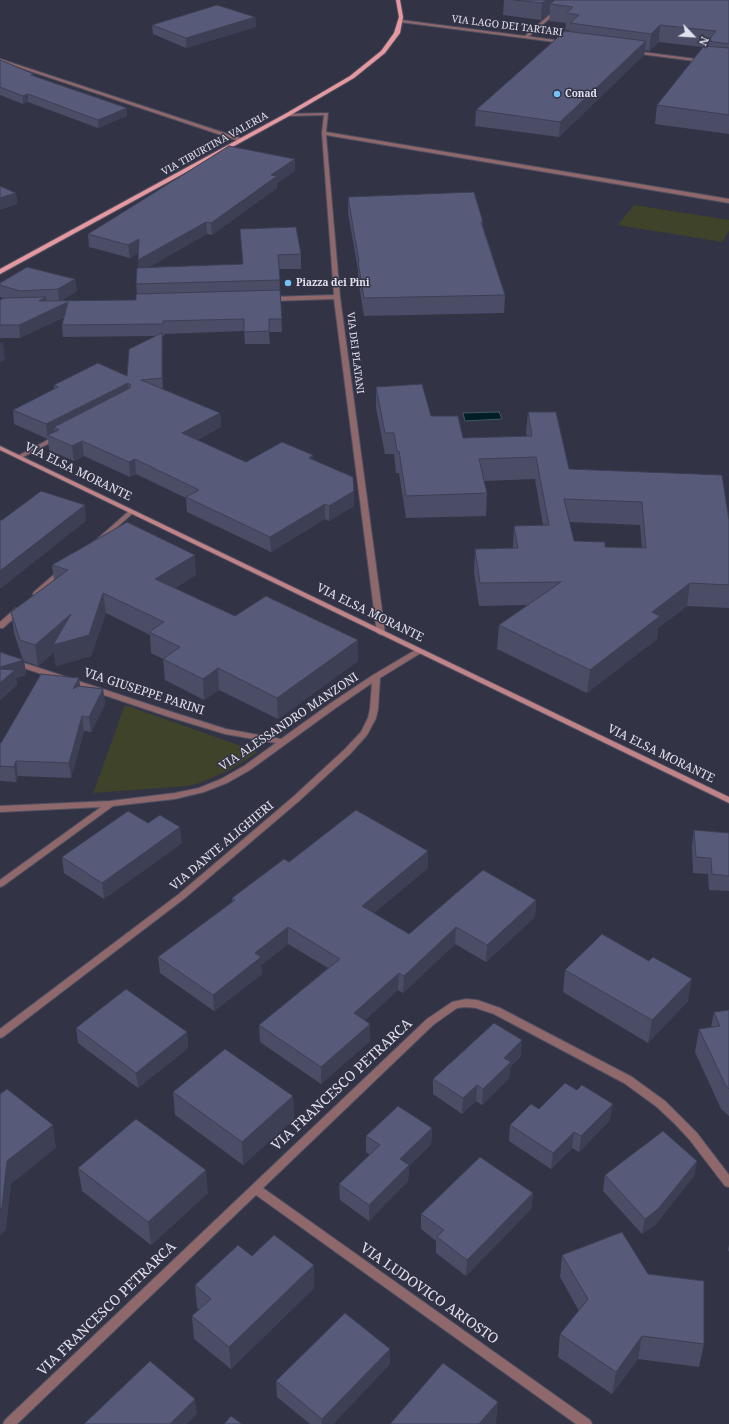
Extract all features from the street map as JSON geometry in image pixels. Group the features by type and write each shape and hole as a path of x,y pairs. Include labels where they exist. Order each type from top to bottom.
{"main road":[{"path":"398,0 401,21"},
{"name":"VIA TIBURTINA VALERIA","path":"0,272 326,93 366,67 389,46 397,33 401,21"}],"street":[{"path":"526,38 569,0"},
{"name":"VIA LAGO DEI TARTARI","path":"401,21 569,43"},
{"path":"632,51 710,62"},
{"path":"0,60 241,140"},
{"name":"VIA DEI PLATANI","path":"287,115 326,114 324,134 337,297 382,633"},
{"path":"324,134 729,201"},
{"path":"264,299 337,297"},
{"path":"19,457 60,436"},
{"name":"VIA ELSA MORANTE","path":"0,448 729,800"},
{"path":"90,548 132,512"},
{"path":"0,626 66,569"},
{"path":"376,677 420,651"},
{"name":"VIA GIUSEPPE PARINI","path":"0,657 183,718 232,732 283,742"},
{"name":"VIA ALESSANDRO MANZONI","path":"0,808 110,804 170,797 201,790 235,775 334,704 376,677"},
{"name":"VIA DANTE ALIGHIERI","path":"0,1034 199,882 296,800 347,752 364,733 372,718 375,705 376,677"},
{"path":"0,884 110,804"},
{"name":"VIA FRANCESCO PETRARCA","path":"9,1424 430,1022 455,1005 466,1003 477,1004 497,1011 612,1071 646,1092 661,1104 693,1136 729,1183"},
{"name":"VIA LUDOVICO ARIOSTO","path":"255,1188 586,1424"}],"green space":[{"path":"634,205 729,220 729,231 722,242 618,225"},
{"path":"125,705 258,752 228,771 200,783 188,786 93,793"}],"water":[{"path":"499,412 502,419 465,421 463,413"}],"building":[{"path":"514,0 546,0 542,3"},
{"path":"555,0 729,0 729,44 708,41 716,31 660,25 651,34 570,23 579,15 567,13 573,7 550,4"},
{"path":"217,5 255,17 186,38 152,25"},
{"name":"Conad","path":"565,31 646,41 560,122 476,110"},
{"path":"704,46 729,48 729,115 657,105"},
{"path":"0,60 34,74 31,75 127,108 98,120 28,94 23,96 0,87"},
{"path":"229,146 295,159 271,175 277,176 211,223 206,222 138,260 139,239 128,245 88,234"},
{"path":"0,186 16,193 0,198"},
{"path":"474,192 483,222 481,222 505,295 364,298 348,197"},
{"path":"296,227 301,254 278,255 280,280 136,284 137,268 243,264 240,229"},
{"path":"27,267 75,279 58,289 20,291 0,285 0,283"},
{"path":"280,290 282,319 269,319 269,331 244,332 244,319 163,321 163,324 62,325 68,302 19,325 0,325 0,300 4,298 46,297 39,301 136,300 136,294"},
{"path":"162,333 162,378 141,380 220,413 182,433 246,462 282,442 313,455 309,458 353,477 354,491 329,506 325,504 270,537 186,497 199,490 135,459 129,462 82,441 72,446 47,435 59,430 54,427 130,388 131,385 128,383 46,424 13,410 58,387 54,385 98,363 127,376 129,349"},
{"path":"422,384 431,416 458,416 463,438 532,436 528,412 556,412 569,469 722,475 729,520 729,585 690,583 652,612 660,616 590,670 499,625 561,582 480,583 475,549 518,548 514,526 549,525 536,457 479,459 487,493 406,496 399,451 397,451 394,433 385,433 376,387","holes":["564,499 642,502 646,548 605,547 605,542 574,541"]},
{"path":"41,491 85,505 0,571 0,520"},
{"path":"127,522 195,555 155,579 235,616 266,596 358,640 277,698 218,668 203,679 163,659 180,647 149,632 164,622 103,593 89,635 53,645 71,614 35,645 20,640 11,612 68,570 52,565"},
{"path":"0,652 24,660 0,667"},
{"path":"0,669 15,670 0,683"},
{"path":"41,674 79,678 73,689 78,686 103,689 89,717 82,716 69,763 16,761 14,767 0,766 0,743"},
{"path":"356,810 428,851 362,906 409,934 483,870 536,900 487,945 456,927 404,976 399,973 354,1013 370,1024 321,1067 259,1025 340,959 288,927 255,953 261,957 213,995 158,957 235,900 232,898 284,859 289,862"},
{"path":"128,811 148,823 160,815 180,827 102,883 62,857"},
{"path":"694,830 729,833 729,876 712,874 711,858 696,857"},
{"path":"602,934 649,961 653,957 692,979 652,1020 565,970"},
{"path":"126,989 187,1032 136,1073 76,1028"},
{"path":"729,1010 729,1089 726,1086 699,1029 720,1026 714,1012"},
{"path":"494,1023 522,1040 504,1058 511,1062 483,1089 477,1085 463,1098 433,1079"},
{"path":"225,1049 293,1096 242,1142 173,1092"},
{"path":"565,1083 577,1090 582,1085 613,1104 581,1136 574,1132 553,1153 510,1125 531,1104 539,1109"},
{"path":"7,1089 53,1125 7,1161 2,1207 0,1209 0,1094"},
{"path":"398,1106 432,1128 400,1159 409,1165 369,1205 339,1184 380,1145 366,1136"},
{"path":"136,1119 206,1170 148,1222 78,1168"},
{"path":"663,1131 697,1161 658,1209 645,1219 605,1175"},
{"path":"480,1157 533,1193 467,1260 437,1237 444,1230 421,1214"},
{"path":"622,1232 648,1274 704,1281 704,1344 642,1336 616,1372 560,1334 588,1299 562,1255"},
{"path":"274,1235 314,1265 229,1347 192,1316 211,1299 195,1285 238,1245 252,1256"},
{"path":"345,1313 390,1349 322,1419 276,1381"},
{"path":"150,1361 195,1399 170,1424 84,1424"},
{"path":"443,1363 498,1402 479,1424 390,1424"},
{"path":"231,1416 242,1424 224,1424"}],"place":[{"name":"Conad","path":"557,94"},
{"name":"Piazza dei Pini","path":"288,283"}]}
